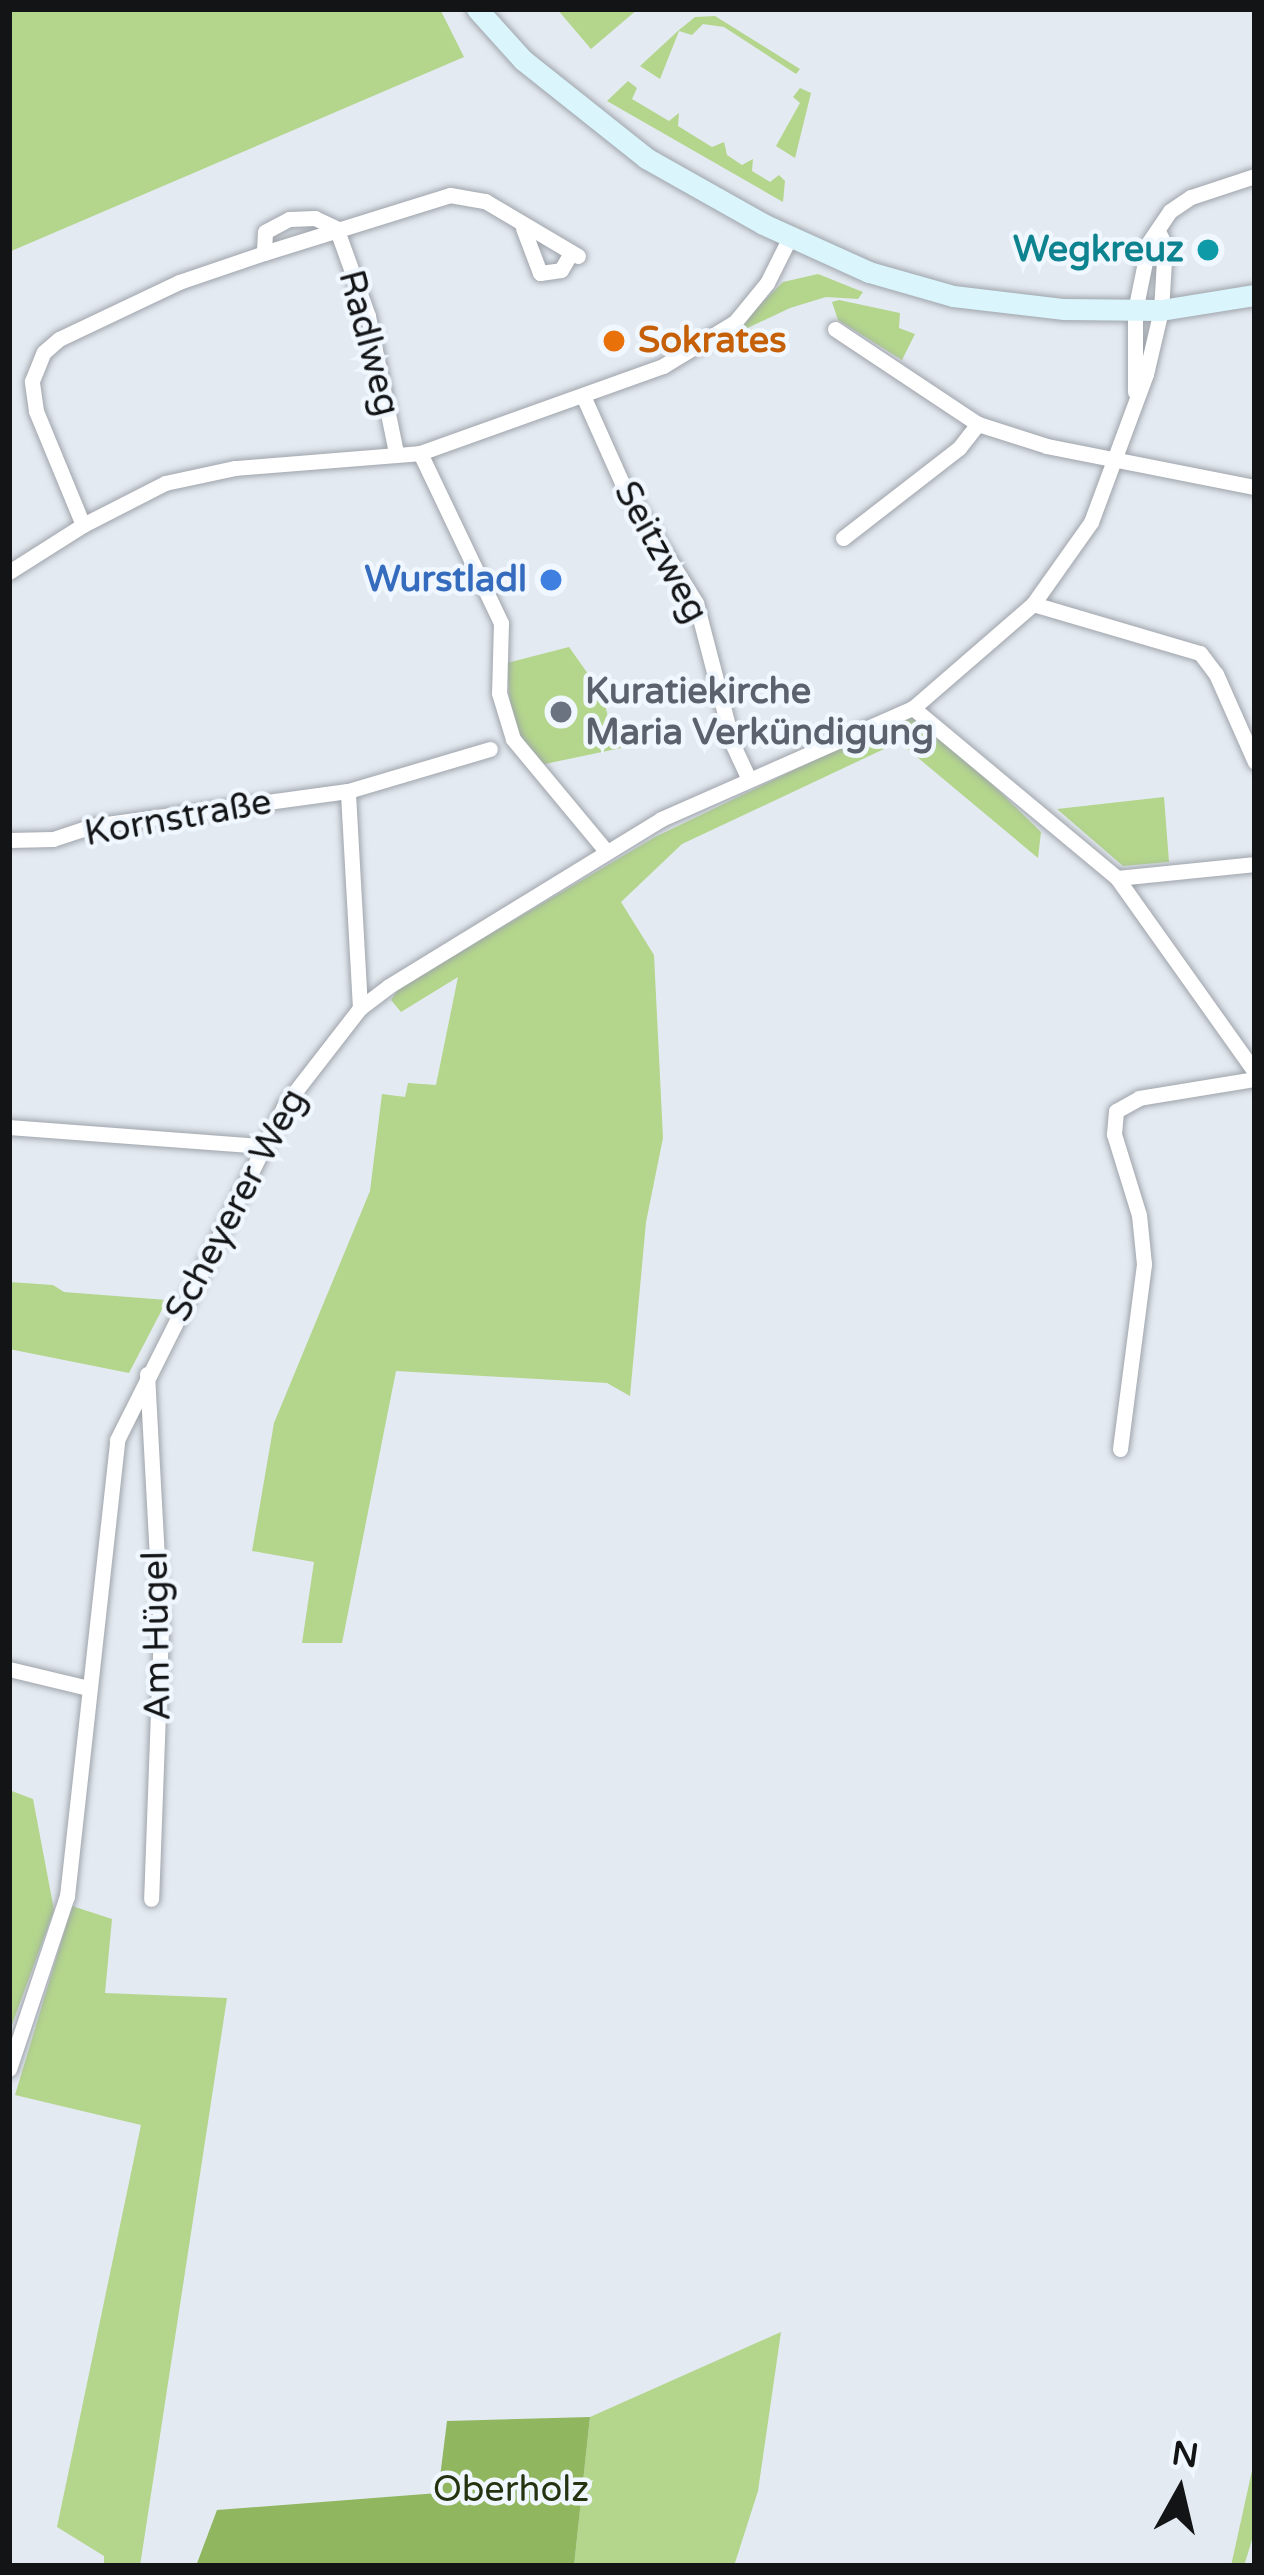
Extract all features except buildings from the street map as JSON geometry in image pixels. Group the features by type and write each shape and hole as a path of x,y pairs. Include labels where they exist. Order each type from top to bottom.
{"main road":[{"path":"477,9 523,60 646,158 790,237 869,272 953,296 1135,311 1255,295"}],"street":[{"path":"1135,392 1135,311 1143,260 1170,211 1191,197 1255,176"},
{"path":"83,525 36,411 32,381 44,352 58,339 179,282 451,195 485,201 575,255 561,270 540,273 524,228"},
{"path":"264,253 265,232 290,219 315,218 337,231"},
{"name":"Radlweg","path":"337,231 368,316 397,453"},
{"path":"1135,392 1154,350 1161,310 1165,245 1159,233"},
{"path":"9,572 136,496 194,475 420,453 663,366 723,332 767,283 790,237"},
{"path":"835,329 978,424 1114,461 1255,488"},
{"name":"Scheyerer Weg","path":"9,2069 67,1896 111,1466 126,1415 260,1146 309,1068 360,1008 605,850 748,778 913,708 1034,604 1091,522 1135,392"},
{"name":"Seitzweg","path":"584,398 622,483 696,603 733,745 748,778"},
{"path":"843,538 959,448 978,424"},
{"path":"420,453 501,623 499,693 513,739 605,850"},
{"path":"1034,604 1200,653 1216,674 1255,762"},
{"path":"913,708 1117,878 1255,1075 1119,1106 1114,1134 1138,1215 1144,1264 1120,1449"},
{"name":"Kornstraße","path":"9,840 53,839 92,826 348,791 490,748"},
{"path":"348,791 360,1008"},
{"path":"1117,878 1255,865"},
{"path":"9,1127 260,1146"},
{"name":"Am Hügel","path":"147,1374 161,1630 151,1899"},
{"path":"9,1669 88,1688"}],"green space":[{"path":"9,9 440,9 464,57 9,252"},
{"path":"557,9 638,9 591,49"},
{"path":"715,16 800,69 796,74 724,27 703,24 692,35 679,31 660,79 640,66 679,30 695,17"},
{"path":"628,81 637,88 632,99 669,121 679,113 678,126 712,147 724,142 727,155 742,165 753,159 752,171 770,182 779,175 785,181 783,202 607,101"},
{"path":"800,88 811,93 795,158 776,146 800,103 793,97"},
{"path":"818,274 863,292 858,299 826,297 790,308 726,338 783,282"},
{"path":"832,302 900,313 899,328 915,334 902,360 838,320"},
{"path":"569,647 603,695 610,727 605,728 606,738 617,737 621,748 540,765 520,736 510,704 507,663"},
{"path":"908,715 957,750 1041,832 1038,858 899,742 682,844 621,902 654,955 663,1138 646,1222 630,1396 607,1383 396,1371 342,1643 302,1643 314,1562 252,1551 274,1423 370,1191 382,1094 405,1097 408,1083 436,1085 458,977 401,1012 391,1000 399,988 655,837"},
{"path":"1164,797 1169,862 1123,866 1057,809"},
{"path":"9,1282 53,1285 64,1292 167,1300 129,1373 9,1349"},
{"path":"9,1790 33,1799 54,1910 9,2033"},
{"path":"72,1906 112,1919 105,1993 227,1998 140,2566 104,2566 104,2556 57,2527 141,2125 15,2095"},
{"path":"781,2332 758,2491 734,2566 574,2566 590,2417"},
{"name":"Oberholz","path":"590,2417 574,2566 196,2566 217,2510 438,2493 447,2421"},
{"path":"1255,2457 1255,2530 1244,2566 1231,2566"}],"place":[{"name":"Wegkreuz","path":"1208,250"},
{"name":"Sokrates","path":"614,341"},
{"name":"Wurstladl","path":"551,580"},
{"name":"Kuratiekirche Maria Verkündigung","path":"561,712"}]}
